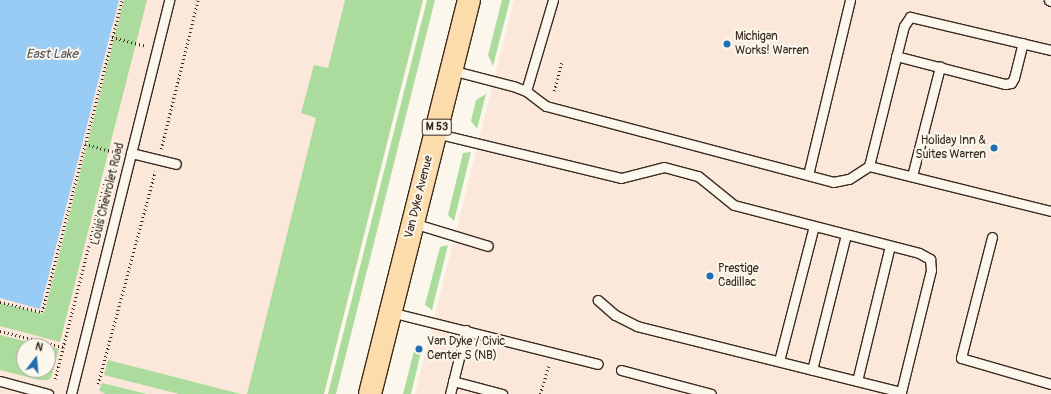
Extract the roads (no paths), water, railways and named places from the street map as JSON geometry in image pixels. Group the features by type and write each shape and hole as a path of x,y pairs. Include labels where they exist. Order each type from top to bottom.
{"main road":[{"name":"Van Dyke Avenue","path":"370,394 469,0"}],"lane":[{"name":"Louis Chevrolet Road","path":"70,394 170,0"},
{"path":"526,91 553,0"},
{"path":"808,175 850,0"},
{"path":"451,70 526,91 546,106 834,182 849,179 869,166 904,26 910,17 1051,50"},
{"path":"896,56 1006,84 1011,83 1023,43"},
{"path":"912,176 940,67"},
{"path":"435,133 621,178 664,167 698,176 734,205 890,246 930,259 932,270 903,393 637,326 615,315 598,300"},
{"path":"131,152 176,164"},
{"path":"869,166 1051,211"},
{"path":"412,223 488,246"},
{"path":"779,361 814,226"},
{"path":"812,370 846,235"},
{"path":"992,237 961,358 1051,384"},
{"path":"857,381 890,246"},
{"path":"390,312 598,364"},
{"path":"450,394 466,330"},
{"path":"621,370 710,394"},
{"path":"0,381 48,394"},
{"path":"453,381 502,394"}],"water":[{"name":"East Lake","path":"0,0 119,0 40,309 0,298"}],"place":[{"name":"Michigan Works! Warren","path":"727,44"},
{"name":"Holiday Inn & Suites Warren","path":"994,148"},
{"name":"Prestige Cadillac","path":"710,276"},
{"name":"Van Dyke / Civic Center S (NB)","path":"419,349"}]}
